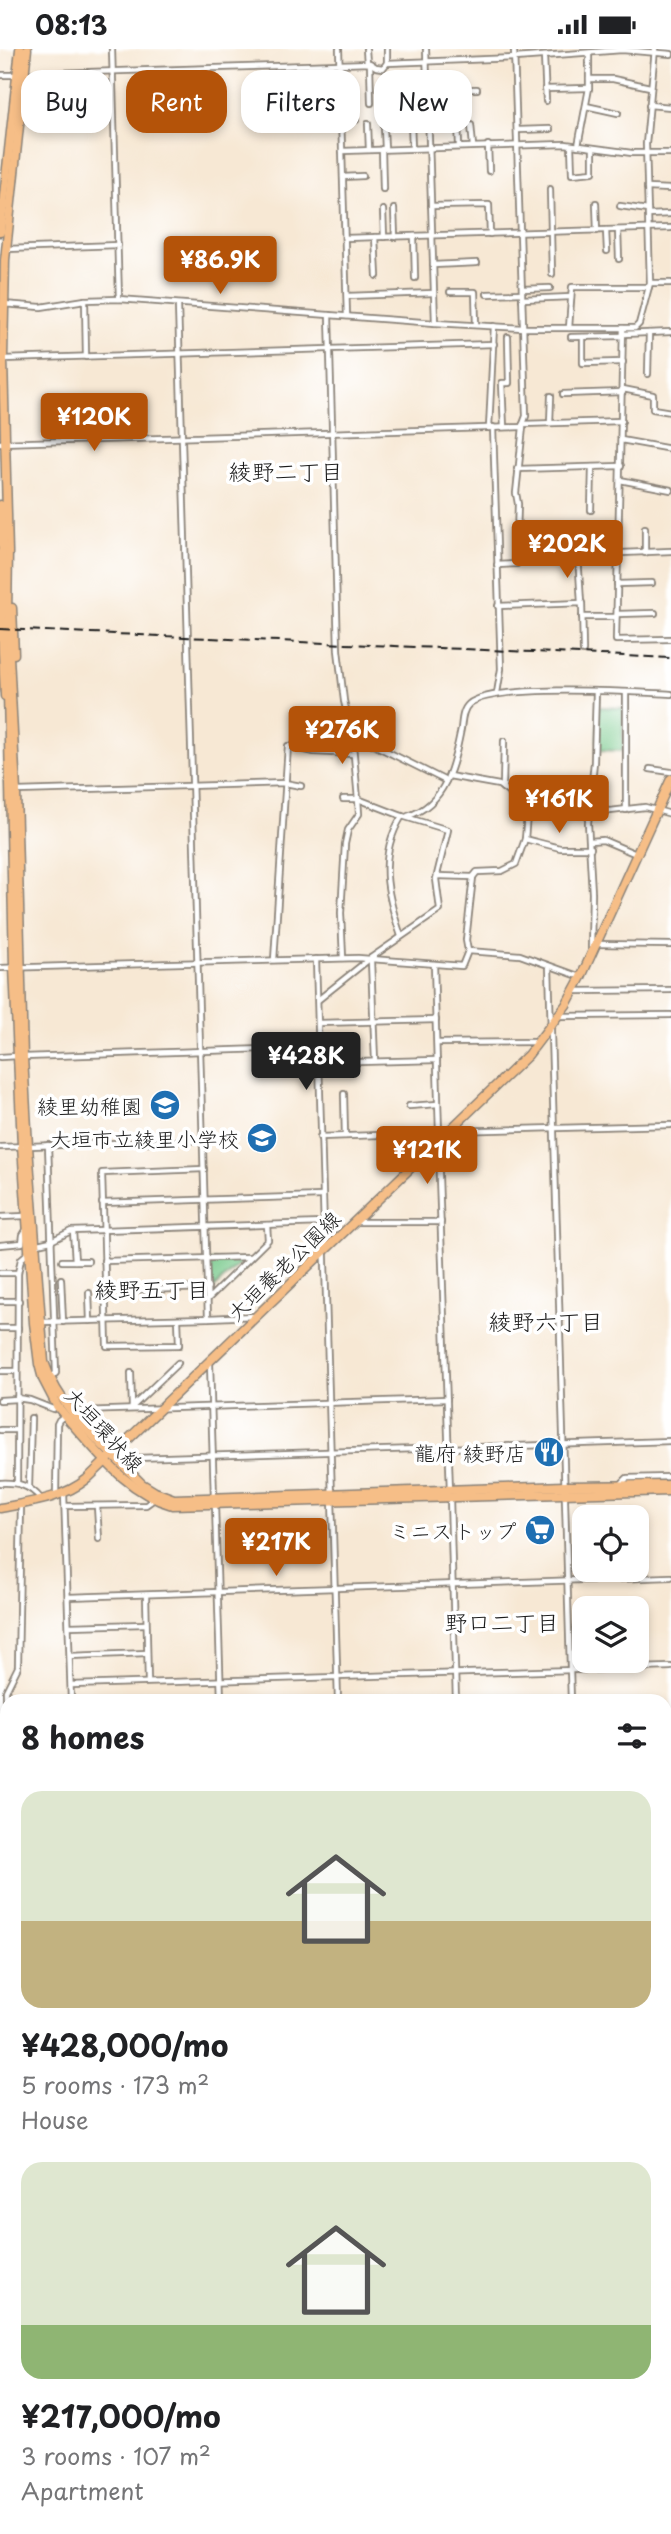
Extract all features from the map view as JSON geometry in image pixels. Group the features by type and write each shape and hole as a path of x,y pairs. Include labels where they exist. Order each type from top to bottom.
{"main road":[{"name":"大垣環状線","path":"20,49 22,70"},
{"name":"大垣環状線","path":"23,70 27,49"},
{"name":"大垣環状線","path":"0,232 21,82"},
{"name":"大垣環状線","path":"21,86 1,304 10,702 8,791 18,967 26,1216 44,1362 50,1379 72,1413 142,1484 174,1499 215,1502"},
{"name":"大垣環状線","path":"0,505 5,552"},
{"path":"5,552 14,648 10,702"},
{"name":"大垣養老公園線","path":"0,1508 60,1495 75,1488 161,1409 539,1042 574,991 671,779"},
{"name":"大垣環状線","path":"24,1146 38,1364 49,1392 65,1415 137,1491 153,1500 172,1505 669,1486"},
{"name":"大垣環状線","path":"564,1490 621,1485 669,1486"}],"street":[{"path":"112,49 119,299"},
{"path":"339,49 339,70"},
{"path":"366,49 371,103"},
{"path":"113,71 369,63 383,68 387,63 387,49"},
{"path":"426,49 427,70"},
{"path":"514,49 526,416 517,469 517,534 520,559"},
{"path":"387,63 622,50 668,52"},
{"path":"571,337 623,333 639,324 650,285 646,153 655,51"},
{"path":"578,146 589,88 589,53"},
{"path":"544,56 546,101"},
{"path":"0,75 21,75"},
{"path":"589,79 613,79 650,87"},
{"path":"545,89 589,88"},
{"path":"472,89 477,89"},
{"path":"649,104 671,107"},
{"path":"586,106 618,113"},
{"path":"368,124 369,150"},
{"path":"518,130 550,129"},
{"path":"341,133 347,316"},
{"path":"383,189 384,133"},
{"path":"411,133 412,148"},
{"path":"429,133 435,323"},
{"path":"458,133 459,146"},
{"path":"472,133 473,146"},
{"path":"342,151 519,144 671,153"},
{"path":"488,145 489,171"},
{"path":"571,145 572,174 593,173 593,148"},
{"path":"343,177 363,176"},
{"path":"647,188 671,189"},
{"path":"550,189 552,274"},
{"path":"596,203 597,231"},
{"path":"431,206 489,205 489,234"},
{"path":"620,207 648,213 671,214"},
{"path":"394,209 395,237"},
{"path":"383,210 384,237"},
{"path":"345,238 671,228"},
{"path":"606,230 607,251"},
{"path":"618,230 620,259"},
{"path":"414,236 415,278"},
{"path":"375,237 377,276"},
{"path":"6,249 118,245"},
{"path":"433,265 477,263"},
{"path":"569,328 572,287 671,283"},
{"path":"522,294 550,288"},
{"path":"450,292 475,292 476,325"},
{"path":"347,296 434,293"},
{"path":"487,294 571,297"},
{"path":"1,304 41,307 85,300 119,299 435,323 671,333"},
{"path":"85,300 86,357"},
{"path":"178,305 208,1318"},
{"path":"329,316 340,678 352,734 359,814 348,830 345,844 341,913 343,958"},
{"path":"494,326 491,428 501,669 497,693"},
{"path":"623,333 616,640 671,639"},
{"path":"648,374 649,333"},
{"path":"503,427 502,383 509,383 508,337"},
{"path":"583,337 583,363 623,362"},
{"path":"3,359 494,344"},
{"path":"563,394 623,390 653,395 653,409 671,412"},
{"path":"550,423 551,396"},
{"path":"3,443 491,428 622,421"},
{"path":"621,440 671,449"},
{"path":"517,469 621,466"},
{"path":"591,510 592,467"},
{"path":"620,480 671,490"},
{"path":"645,527 645,552"},
{"path":"582,529 580,555 583,651"},
{"path":"497,565 517,564 522,557 671,551"},
{"path":"617,584 652,583"},
{"path":"498,606 582,603"},
{"path":"582,617 655,613"},
{"path":"592,954 588,810 594,762 596,691"},
{"path":"401,936 385,874 387,851 405,816 421,811 432,803 447,778 466,707 497,693 596,691 671,694"},
{"path":"626,692 626,810"},
{"path":"352,734 447,778 499,785 517,799 528,803 588,810 645,807 671,814"},
{"path":"502,789 505,741"},
{"path":"274,960 288,746 314,752 353,754"},
{"path":"650,769 671,772"},
{"path":"8,791 285,783 301,786"},
{"path":"318,1000 401,936 440,911 436,879 448,830 358,799 343,799"},
{"path":"0,968 343,958 462,967 468,951 466,940 472,877 477,872 502,871 516,864 526,839 528,803"},
{"path":"526,839 560,848 591,848"},
{"path":"590,841 603,841 637,855"},
{"path":"438,876 472,877"},
{"path":"597,944 671,945"},
{"path":"468,951 520,955 581,977"},
{"path":"316,959 338,1694"},
{"path":"370,960 374,1061"},
{"path":"434,964 438,1104 442,1136 438,1148 456,1694"},
{"path":"548,966 571,1694"},
{"path":"574,991 671,989"},
{"path":"558,1016 671,1015"},
{"path":"319,1023 436,1020"},
{"path":"437,1043 539,1042"},
{"path":"0,1057 320,1047"},
{"path":"320,1063 437,1060"},
{"path":"344,1094 345,1136"},
{"path":"409,1106 438,1104"},
{"path":"320,1136 442,1136 671,1125"},
{"path":"0,1147 204,1140"},
{"path":"48,1145 56,1373 50,1379"},
{"path":"178,1319 179,1345 107,1346 102,1173 204,1169"},
{"path":"102,1203 322,1196"},
{"path":"0,1217 26,1216"},
{"path":"353,1222 441,1222"},
{"path":"17,1482 18,1273 22,1259 31,1248 73,1231 323,1223"},
{"path":"208,1299 268,1240 267,1226"},
{"path":"0,1245 22,1243 27,1229"},
{"path":"73,1231 75,1261"},
{"path":"324,1231 338,1237"},
{"path":"104,1261 250,1257"},
{"path":"62,1261 88,1261"},
{"path":"0,1273 18,1273"},
{"path":"61,1279 62,1322"},
{"path":"105,1291 208,1288"},
{"path":"89,1293 90,1321"},
{"path":"0,1301 19,1301"},
{"path":"41,1322 255,1316"},
{"path":"0,1328 18,1328"},
{"path":"210,1360 221,1694"},
{"path":"132,1408 178,1363"},
{"path":"0,1371 17,1371"},
{"path":"131,1373 132,1408"},
{"path":"81,1411 447,1399"},
{"path":"0,1400 30,1400 53,1409"},
{"path":"65,1415 58,1424 60,1495 65,1506 71,1694"},
{"path":"29,1488 31,1418"},
{"path":"0,1430 16,1430"},
{"path":"135,1458 671,1441"},
{"path":"0,1483 17,1482 29,1488 41,1500"},
{"path":"65,1506 146,1505 153,1500"},
{"path":"6,1694 18,1667 21,1504"},
{"path":"97,1506 99,1539"},
{"path":"68,1597 671,1577"},
{"path":"146,1595 148,1682"},
{"path":"69,1626 146,1624"},
{"path":"70,1655 147,1653"},
{"path":"71,1685 671,1667"}],"green space":[{"path":"598,707 623,708 623,751 597,750"},
{"path":"244,1260 211,1291 209,1261"}],"railway":[{"path":"0,629 671,658"}],"place":[{"name":"綾里幼稚園","path":"165,1105"},
{"name":"大垣市立綾里小学校","path":"262,1138"},
{"name":"龍府 綾野店","path":"549,1452"},
{"name":"ミニストップ","path":"540,1530"}],"district":[{"name":"綾野二丁目","path":"286,470"},
{"name":"綾野五丁目","path":"152,1288"},
{"name":"綾野六丁目","path":"546,1320"},
{"name":"野口二丁目","path":"502,1621"}]}
